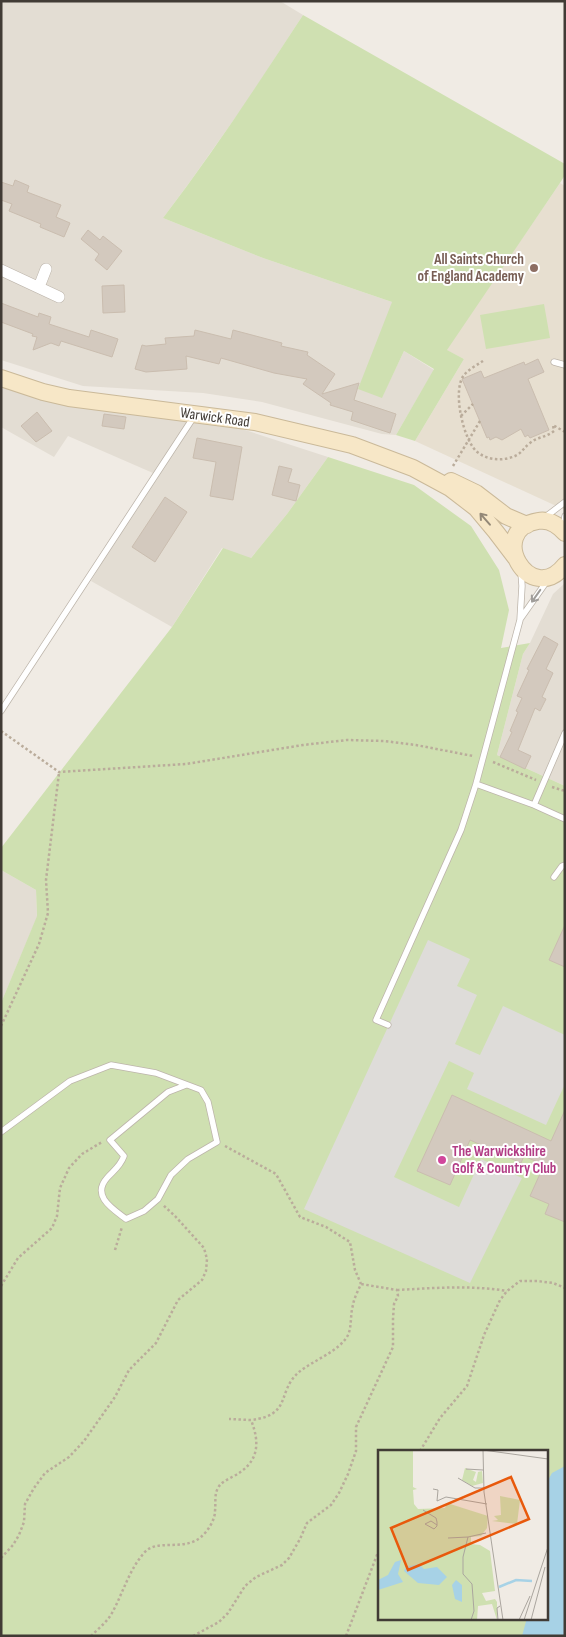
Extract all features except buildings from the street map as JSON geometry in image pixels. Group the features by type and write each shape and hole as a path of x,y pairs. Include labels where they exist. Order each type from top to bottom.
{"street":[{"path":"39,287 46,269"},
{"path":"1,270 59,296"},
{"name":"Warwick Road","path":"1,378 43,392 70,398 276,426 343,443 425,474 446,479 476,493 506,516 533,523 551,522 564,526"},
{"name":"Warwick Road","path":"425,474 450,488 476,508 517,562"},
{"path":"533,523 520,531 516,539 514,547 517,562 527,573 537,577 545,577 562,568"}],"lane":[{"path":"554,362 565,365"},
{"path":"1,711 196,414"},
{"path":"533,523 550,515 565,502"},
{"path":"388,1025 376,1020 461,830 476,784 520,620 522,586 517,562"},
{"path":"520,620 544,583 562,568"},
{"path":"534,805 565,733"},
{"path":"476,784 534,805 565,819"},
{"path":"554,877 562,866 565,865"},
{"path":"1,1132 70,1081 110,1065 156,1073 200,1090 208,1102 217,1142 188,1159 171,1175 158,1199 144,1210 126,1219 108,1205 102,1196 102,1186 106,1179 121,1164 124,1156 110,1140 168,1092 186,1085"}],"path":[{"path":"483,361 464,375 460,383 459,402 461,416 468,439 475,450 485,457 510,458 522,452 530,442 554,431 553,424 565,432"},
{"path":"461,416 473,404"},
{"path":"446,479 480,421"},
{"path":"1,731 59,772 186,764 303,745 347,740 384,741 416,745 482,758 565,792"},
{"path":"1,1026 39,944 48,913 46,880 59,772"},
{"path":"1,1286 18,1258 52,1228 57,1216 60,1188 73,1162 89,1148 110,1140"},
{"path":"217,1142 276,1174 300,1217 326,1227 350,1242 355,1270 361,1284 353,1305 347,1337 342,1344 298,1373 292,1380 283,1402 274,1414 251,1420 228,1419"},
{"path":"1,1558 19,1535 24,1522 25,1504 34,1488 45,1474 70,1457 91,1432 115,1397 129,1370 156,1343 178,1300 202,1280 206,1271 207,1259 204,1248 158,1199"},
{"path":"115,1250 126,1219"},
{"path":"421,1450 440,1418 467,1386 484,1335 500,1300 507,1291 520,1281 553,1283 565,1288"},
{"path":"361,1284 397,1290 446,1287 507,1291"},
{"path":"193,1636 219,1622 228,1613 245,1586 256,1577 282,1564 289,1558 300,1540 307,1523 331,1504 339,1493 356,1451 356,1427 393,1347 393,1312 398,1296 397,1290"},
{"path":"91,1636 111,1614 127,1580 144,1552 158,1545 184,1545 201,1537 207,1531 215,1513 218,1487 222,1482 248,1466 257,1450 256,1433 251,1420"},
{"path":"346,1636 378,1552"}],"shaded area":[{"path":"1,1 280,1 303,15 245,104 163,218 263,258 392,302 382,397 404,351 434,370 396,435 382,434 262,402 203,393 83,386 1,360"},
{"name":"All Saints Church of England Academy","path":"560,183 565,186 565,510 415,441 464,359 446,350"},
{"path":"1,381 175,419 242,429 328,457 287,514 250,559 222,548 172,627 91,581 153,473 68,436 54,457 1,427"},
{"path":"565,583 565,786 497,755 523,654 553,594"},
{"path":"1,870 36,890 37,917 1,1003"},
{"path":"428,940 470,959 457,986 477,995 455,1044 480,1055 503,1006 565,1035 565,1084 546,1125 467,1089 474,1073 449,1061 394,1177 459,1207 481,1159 522,1178 470,1283 304,1209"}],"green space":[{"path":"303,15 565,164 565,175 560,183 447,350 464,359 415,441 396,435 434,369 404,351 382,398 358,389 392,302 263,258 163,218 217,143"},
{"path":"544,304 550,338 486,349 480,315"},
{"path":"328,457 414,485 471,526 499,570 509,610 501,648 530,643 523,654 497,755 565,786 565,1636 1,1636 1,1003 37,916 36,890 1,870 1,848 172,627 223,548 251,558 287,514"}],"water":[{"path":"565,1466 565,1636 522,1636 526,1620 548,1620 548,1480 552,1473"}],"place":[{"name":"All Saints Church of England Academy","path":"534,268"},
{"name":"The Warwickshire Golf & Country Club","path":"442,1160"}]}
